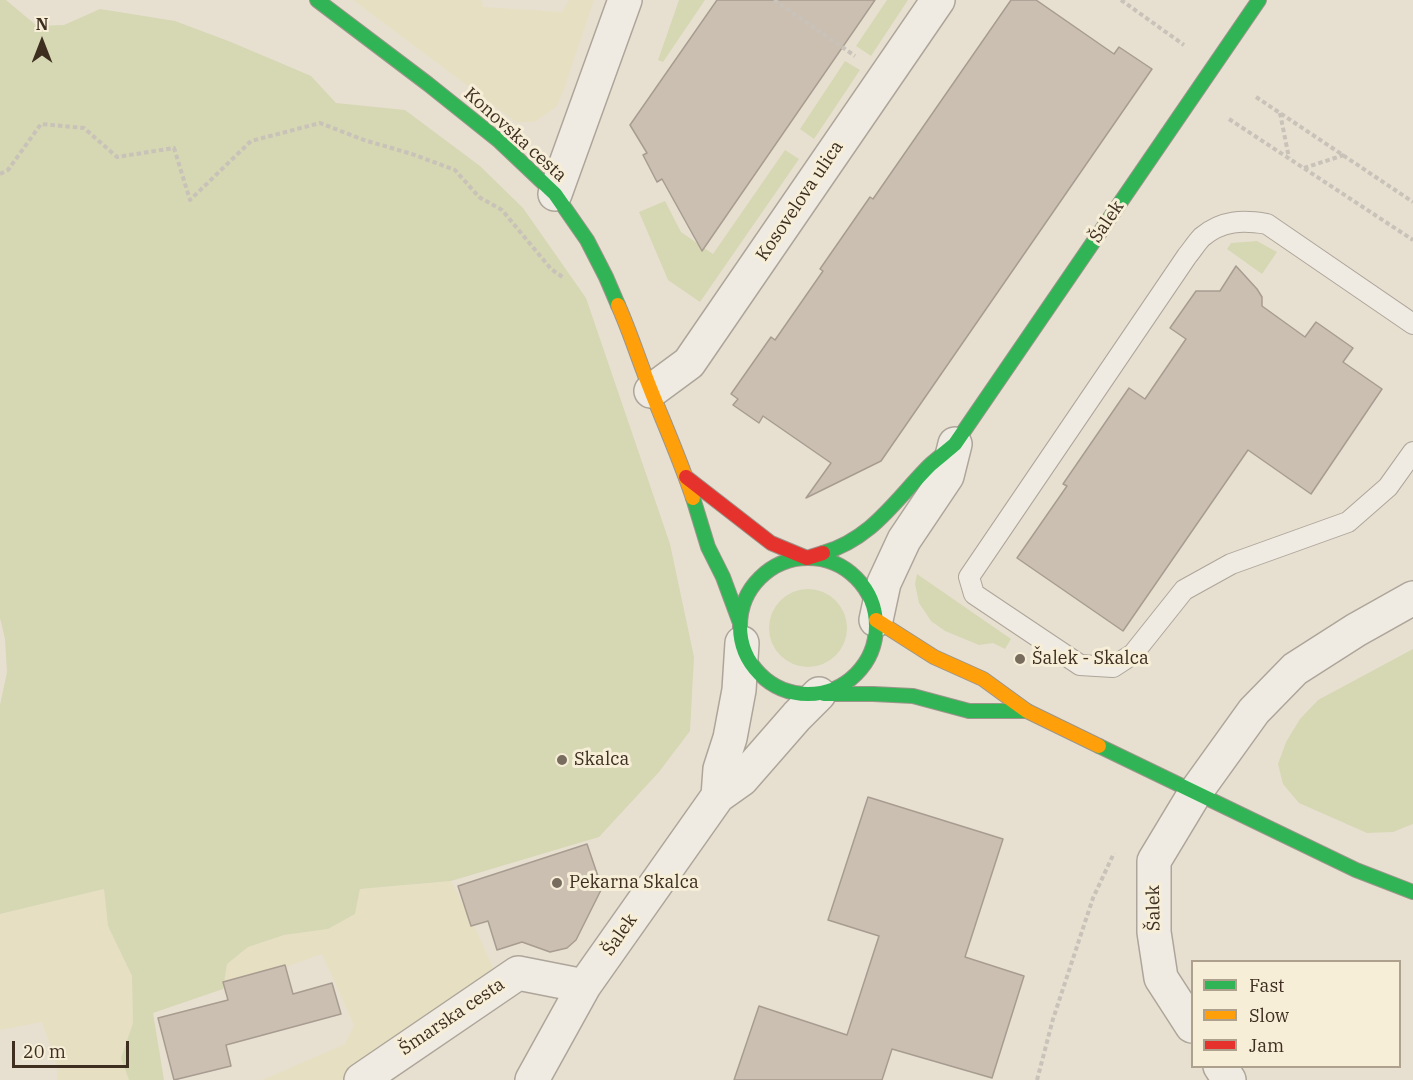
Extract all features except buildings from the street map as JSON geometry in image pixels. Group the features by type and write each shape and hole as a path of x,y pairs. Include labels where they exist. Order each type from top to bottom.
{"street":[{"name":"Konovska cesta","path":"317,0 429,84 489,133 555,194 587,240 628,327 686,477 708,547 723,577 741,633"},
{"path":"555,194 625,0"},
{"name":"Kosovelova ulica","path":"651,391 689,363 938,0"},
{"name":"Šalek","path":"807,558 856,539 878,521 931,464 955,444 1259,0"},
{"path":"718,796 742,779 819,694 839,687 856,676 868,659 875,640 876,620 884,583 904,540 947,476 955,444"},
{"path":"686,477 771,543 807,558"},
{"path":"718,796 720,769 730,738 739,690 744,603 754,584 769,571 787,561 807,558 827,560 846,569 861,583 871,600 876,620 934,657 983,679 1027,711 1356,870 1413,892"},
{"name":"Šalek","path":"1191,1024 1161,978 1154,932 1154,861 1195,793 1254,711 1295,669 1356,630 1413,598"},
{"path":"741,633 750,661 763,677 780,688 799,694 913,696 969,711 1027,711"},
{"name":"Šalek","path":"532,1080 584,986 718,796"},
{"name":"Šmarska cesta","path":"361,1080 518,973 584,986"}],"lane":[{"path":"1413,324 1267,224 1245,221 1224,224 1202,237 969,577 974,594 1080,665 1113,667 1133,654 1184,590 1231,564 1348,522 1388,487 1413,452"}],"path":[{"path":"774,0 885,77"},
{"path":"1121,0 1213,66"},
{"path":"1256,97 1413,202"},
{"path":"1279,113 1289,158"},
{"path":"1229,118 1413,240"},
{"path":"0,174 8,170 41,124 84,128 117,157 174,148 190,200 251,141 320,123 364,140 412,153 455,170 479,198 502,210 551,269 568,282"},
{"path":"1303,168 1344,155"},
{"path":"1037,1080 1053,1019 1093,898 1114,853"}],"shaded area":[{"path":"353,0 482,0 483,7 562,12 569,0 594,0 557,106 535,122 516,122"},
{"path":"451,881 494,970 341,1080 262,1080 345,1044 354,1025 322,954 223,989 227,963 248,947 284,935 328,929 355,914 360,889"},
{"path":"104,889 108,926 132,976 133,1023 121,1058 129,1080 57,1080 57,1066 42,1022 0,1030 0,914"}],"green space":[{"path":"0,0 6,0 37,26 64,25 100,9 175,21 311,76 336,103 405,110 480,166 523,208 586,298 670,544 694,657 690,731 659,772 599,837 451,881 360,889 355,914 328,929 284,935 248,947 227,964 223,989 153,1013 164,1080 129,1080 121,1058 133,1023 132,976 108,926 104,889 0,914 0,705 7,672 5,639 0,618"},
{"path":"679,0 705,0 663,62 658,60"},
{"path":"887,0 908,0 871,56 856,46"},
{"path":"845,61 860,70 814,139 800,129"},
{"path":"785,150 799,159 700,302 668,280 639,212 665,201 681,232 713,254"},
{"path":"1257,241 1277,252 1262,274 1227,249 1231,243"},
{"path":"917,574 1011,639 1005,649 993,643 979,645 945,631 931,621 919,603 915,584"},
{"path":"808,589 823,592 836,600 844,613 847,628 844,643 836,656 823,664 808,667 793,664 780,656 772,643 769,628 772,613 780,600 793,592"},
{"path":"1413,649 1413,824 1393,832 1367,833 1299,803 1283,784 1278,764 1286,742 1300,719 1318,700"}],"traffic: fast":[{"path":"317,0 498,140 555,194 587,240 618,305"},
{"path":"823,553 841,546 870,528 930,465 955,444 1259,0"},
{"path":"693,498 708,547 723,577 740,623"},
{"path":"808,558 834,563 856,578 871,600 876,626 871,652 856,674 834,689 808,694 782,689 760,674 745,652 740,626 745,600 760,578 782,563 808,558"},
{"path":"824,694 913,696 969,711 1027,711"},
{"path":"1099,746 1356,870 1413,892"}],"traffic: slow":[{"path":"618,305 693,498"},
{"path":"876,620 934,657 983,679 1027,711 1099,746"}],"traffic: jam":[{"path":"686,477 771,543 807,558 823,553"}],"place":[{"name":"Šalek - Skalca","path":"1020,659"},
{"name":"Skalca","path":"562,760"},
{"name":"Pekarna Skalca","path":"557,883"}]}
